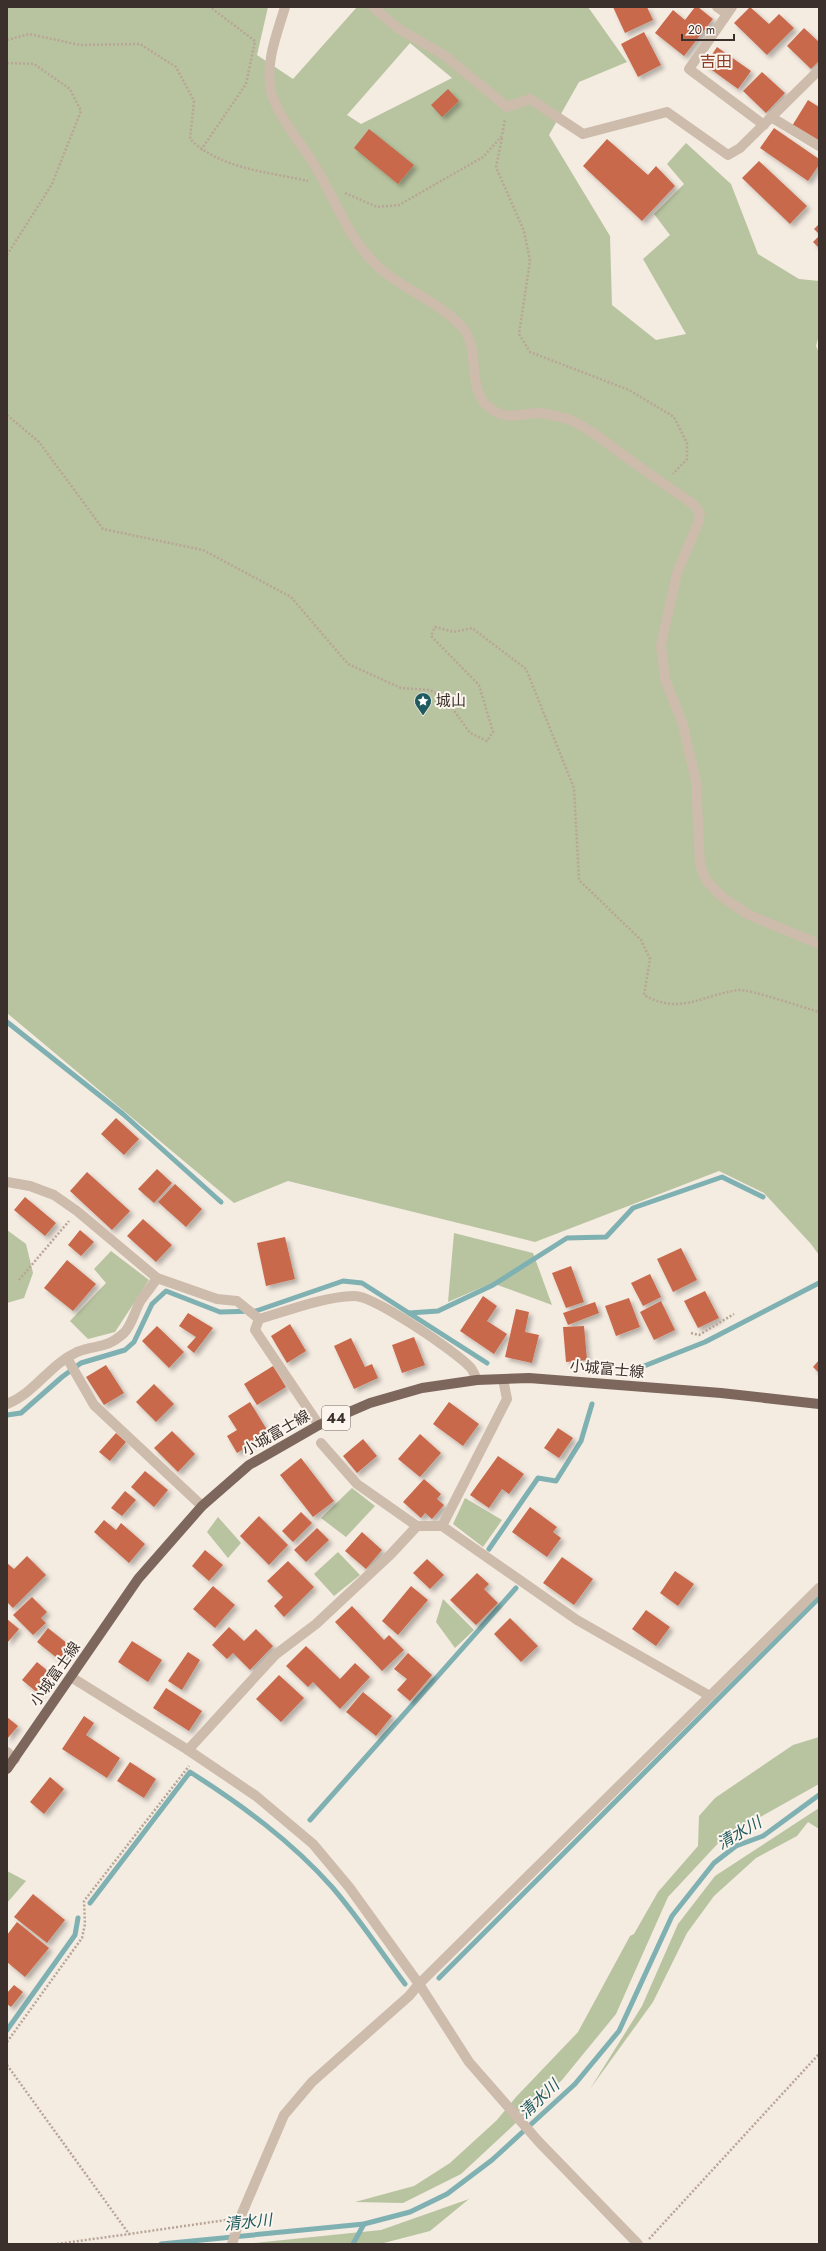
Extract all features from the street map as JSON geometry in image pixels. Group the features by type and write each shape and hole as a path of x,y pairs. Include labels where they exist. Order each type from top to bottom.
{"main road":[{"name":"小城富士線","path":"7,1769 11,1756 71,1677 138,1579 202,1506 249,1465 319,1425 370,1403 422,1388 477,1380 530,1378 721,1393 819,1404"}],"street":[{"path":"285,7 271,55 269,72 272,92 279,110 326,185 349,232 364,252 382,271 438,307 462,328 471,343 475,380 481,402 494,412 507,416 540,413 569,420 597,436 693,504 700,513 698,523 677,573 661,645 665,679 683,725 696,782 700,865 706,880 722,897 749,915 819,944"},
{"path":"372,7 399,29 444,55 507,107 530,99 583,134 667,112 728,155 740,148 819,70"},
{"path":"717,7 730,10 688,69 764,125"},
{"path":"771,117 819,146"},
{"path":"7,1182 30,1186 54,1195 77,1211 157,1278 217,1299 237,1301 259,1319"},
{"path":"7,1404 21,1399 53,1367 78,1352 108,1345 126,1331 141,1300 157,1278"},
{"path":"259,1319 313,1302 355,1296 374,1301 452,1352 471,1368 477,1380"},
{"path":"259,1319 255,1330 319,1425"},
{"path":"68,1358 76,1376 94,1406 202,1506"},
{"path":"442,1526 507,1399 503,1379"},
{"path":"321,1443 357,1484 417,1526 442,1526 577,1620 710,1696"},
{"path":"188,1750 275,1655 316,1624 392,1554 417,1526"},
{"path":"232,2244 240,2218 284,2116 312,2082 409,1996 419,1984 819,1588"},
{"path":"71,1677 188,1750 256,1796 313,1844 350,1887 419,1984 469,2062 539,2142 638,2244"}],"path":[{"path":"201,150 246,84 255,41 210,7"},
{"path":"7,40 29,34 80,45 140,44 176,67 194,101 190,140 201,150 227,162 326,185 377,207 399,205 483,157 502,136"},
{"path":"7,63 34,64 70,89 82,111 52,184 7,255"},
{"path":"507,107 496,167 524,231 530,261 519,334 530,352 629,390 674,417 687,443 686,459 663,484"},
{"path":"7,415 39,442 103,530 203,550 271,586 291,597 348,664 401,688 430,690 444,697 470,733 487,741 493,732 479,685 431,636 435,627 454,632 472,628 526,669 574,788 579,880 641,940 650,959 644,996 657,1003 694,1003 740,990 819,1012"},
{"path":"18,1280 77,1211"},
{"path":"691,1334 699,1335 734,1314"},
{"path":"7,2042 82,1938 86,1924 84,1901 197,1756"},
{"path":"645,2244 819,2054"},
{"path":"7,2065 129,2234"},
{"path":"57,2244 240,2218"}],"green space":[{"path":"7,7 268,7 257,55 293,79 357,7 588,7 627,62 579,82 549,135 610,236 612,305 656,340 686,334 643,259 670,235 654,214 684,184 667,164 686,143 731,184 758,254 799,279 819,281 819,335 816,346 819,353 819,1255 811,1244 764,1193 719,1171 535,1242 288,1181 234,1203 7,1013","holes":["410,43 452,78 361,124 347,115"]},
{"path":"7,1230 26,1244 33,1273 24,1298 7,1303"},
{"path":"454,1233 533,1253 552,1305 492,1283 448,1302"},
{"path":"111,1251 149,1280 115,1332 88,1339 70,1321 106,1283 94,1269"},
{"path":"352,1488 375,1506 346,1537 321,1518"},
{"path":"465,1498 502,1520 483,1547 453,1524"},
{"path":"218,1517 241,1543 228,1558 207,1532"},
{"path":"338,1552 360,1575 334,1596 314,1574"},
{"path":"443,1599 474,1630 455,1648 436,1622"},
{"path":"819,1737 819,1784 723,1838 668,1897 616,2014 562,2080 461,2174 403,2203 355,2202 414,2186 450,2163 497,2120 516,2097 578,2032 630,1936 634,1934 658,1892 698,1846 699,1816 715,1798 793,1745"},
{"path":"819,1808 819,1829 808,1822 797,1836 756,1858 714,1896 687,1933 653,2002 590,2089 642,2006 678,1924 715,1876"},
{"path":"7,1871 26,1881 7,1903"},
{"path":"469,2199 430,2231 380,2244 244,2244 381,2230"}],"building":[{"path":"613,7 647,7 653,20 625,33"},
{"path":"695,7 698,7 713,19 684,56 655,33 673,10 685,20"},
{"path":"750,7 769,24 779,14 794,28 767,55 734,23"},
{"path":"804,28 819,42 819,61 811,69 787,46"},
{"path":"644,32 661,65 638,77 621,44"},
{"path":"717,47 751,71 738,89 705,65"},
{"path":"762,72 785,93 766,113 743,91"},
{"path":"448,89 459,101 442,117 431,105"},
{"path":"808,100 819,107 819,141 792,126"},
{"path":"774,128 819,159 819,165 808,181 760,148"},
{"path":"369,129 414,165 398,184 354,148"},
{"path":"607,139 648,175 656,166 675,186 642,221 583,166"},
{"path":"759,161 807,206 790,224 742,178"},
{"path":"819,224 819,234 814,229"},
{"path":"819,236 819,248 813,242"},
{"path":"116,1118 139,1139 124,1155 101,1134"},
{"path":"157,1169 172,1183 154,1203 138,1189"},
{"path":"87,1172 130,1211 112,1230 70,1191"},
{"path":"175,1184 202,1209 186,1227 158,1202"},
{"path":"25,1197 56,1223 45,1236 14,1210"},
{"path":"143,1219 172,1245 156,1262 127,1236"},
{"path":"80,1230 94,1242 81,1256 68,1245"},
{"path":"285,1237 295,1279 266,1286 257,1243"},
{"path":"681,1248 697,1280 673,1292 657,1259"},
{"path":"67,1260 96,1284 73,1311 44,1288"},
{"path":"571,1266 584,1302 566,1308 552,1273"},
{"path":"650,1274 661,1297 643,1306 631,1283"},
{"path":"705,1291 719,1318 698,1328 684,1301"},
{"path":"483,1296 497,1306 487,1321 507,1334 494,1354 460,1331"},
{"path":"629,1298 640,1327 616,1336 605,1306"},
{"path":"661,1301 675,1330 654,1340 640,1312"},
{"path":"595,1302 599,1313 568,1325 563,1313"},
{"path":"516,1309 529,1312 525,1332 539,1335 532,1363 505,1357"},
{"path":"188,1313 213,1328 194,1353 187,1347 196,1337 179,1326"},
{"path":"290,1324 306,1351 287,1363 271,1336"},
{"path":"157,1326 184,1352 169,1368 142,1341"},
{"path":"584,1326 587,1360 566,1362 563,1327"},
{"path":"414,1337 425,1365 402,1373 392,1345"},
{"path":"351,1338 365,1367 372,1364 378,1378 354,1389 334,1346"},
{"path":"819,1360 819,1373 813,1367"},
{"path":"106,1365 124,1393 104,1405 86,1377"},
{"path":"273,1366 286,1387 257,1405 244,1384"},
{"path":"154,1384 174,1404 156,1422 136,1402"},
{"path":"250,1402 269,1433 237,1453 227,1436 237,1430 228,1416"},
{"path":"449,1402 479,1424 463,1446 433,1424"},
{"path":"558,1428 573,1438 559,1458 544,1448"},
{"path":"172,1431 195,1454 178,1472 154,1448"},
{"path":"116,1433 126,1442 110,1461 99,1452"},
{"path":"420,1434 441,1453 420,1477 398,1459"},
{"path":"363,1439 377,1456 357,1473 343,1456"},
{"path":"498,1456 524,1474 509,1494 502,1489 489,1508 470,1495"},
{"path":"301,1458 334,1501 313,1517 280,1475"},
{"path":"145,1471 168,1490 154,1507 131,1487"},
{"path":"424,1479 441,1494 437,1499 444,1505 432,1519 425,1513 421,1518 403,1502"},
{"path":"125,1491 136,1500 122,1516 111,1508"},
{"path":"530,1507 557,1527 553,1532 561,1538 547,1557 512,1532"},
{"path":"301,1512 312,1523 293,1542 282,1531"},
{"path":"259,1516 288,1545 269,1565 240,1536"},
{"path":"104,1520 116,1530 121,1523 145,1544 129,1563 94,1532"},
{"path":"317,1528 329,1540 306,1562 294,1550"},
{"path":"362,1532 382,1550 366,1569 345,1551"},
{"path":"205,1550 223,1565 209,1581 192,1566"},
{"path":"27,1556 46,1575 13,1608 7,1602 7,1563 14,1569"},
{"path":"562,1557 593,1579 574,1605 543,1583"},
{"path":"427,1559 444,1575 430,1589 413,1573"},
{"path":"288,1561 314,1587 284,1617 274,1606 283,1597 267,1581"},
{"path":"675,1571 694,1584 678,1606 660,1593"},
{"path":"477,1573 489,1584 484,1589 498,1603 476,1625 450,1600"},
{"path":"213,1586 235,1605 215,1628 193,1609"},
{"path":"411,1586 428,1600 398,1635 382,1621"},
{"path":"32,1597 47,1612 41,1618 46,1623 33,1635 13,1615"},
{"path":"352,1606 384,1640 389,1635 404,1650 382,1671 335,1622"},
{"path":"646,1610 670,1627 656,1646 632,1629"},
{"path":"510,1618 538,1646 521,1662 494,1634"},
{"path":"7,1619 19,1629 7,1643"},
{"path":"229,1627 244,1641 256,1629 273,1646 250,1670 233,1653 227,1659 212,1645"},
{"path":"48,1628 73,1648 62,1662 37,1642"},
{"path":"132,1641 162,1660 148,1682 118,1662"},
{"path":"306,1646 340,1679 355,1663 370,1677 340,1709 313,1682 308,1687 286,1666"},
{"path":"188,1652 200,1660 182,1690 168,1681"},
{"path":"408,1653 432,1675 410,1701 397,1690 407,1679 394,1669"},
{"path":"37,1662 54,1676 39,1694 22,1680"},
{"path":"279,1675 304,1698 281,1722 256,1699"},
{"path":"166,1688 202,1711 189,1731 153,1708"},
{"path":"363,1692 392,1716 376,1736 346,1712"},
{"path":"84,1716 94,1723 86,1735 120,1758 107,1778 62,1749"},
{"path":"7,1717 18,1726 7,1739"},
{"path":"130,1762 156,1779 144,1798 117,1781"},
{"path":"50,1777 64,1789 44,1814 30,1802"},
{"path":"33,1894 65,1920 47,1943 14,1917"},
{"path":"17,1922 49,1948 25,1977 7,1962 7,1935"},
{"path":"14,1985 23,1992 11,2007 7,2004 7,1993"}],"waterway":[{"path":"7,1022 123,1114 221,1202"},
{"path":"409,1313 438,1311 493,1285 567,1238 606,1237 633,1208 722,1177 763,1197"},
{"path":"7,1415 21,1413 62,1377 81,1363 125,1350 134,1342 152,1304 166,1291 220,1312 256,1311 343,1281 362,1283 487,1363"},
{"path":"634,1370 705,1342 819,1283"},
{"path":"489,1549 538,1478 556,1481 581,1441 592,1404"},
{"path":"310,1820 516,1588"},
{"path":"439,1978 819,1598"},
{"path":"90,1903 190,1772 247,1811 300,1854 332,1887 351,1910 405,1984"},
{"name":"清水川","path":"161,2244 364,2224 410,2212 447,2194 492,2160 575,2084 619,2031 672,1916 714,1863 736,1846 763,1836 819,1795"},
{"path":"7,2030 75,1935 78,1918"},
{"path":"353,2244 364,2224"}],"place":[{"name":"城山","path":"423,716"}],"district":[{"name":"吉田","path":"716,61"}]}
